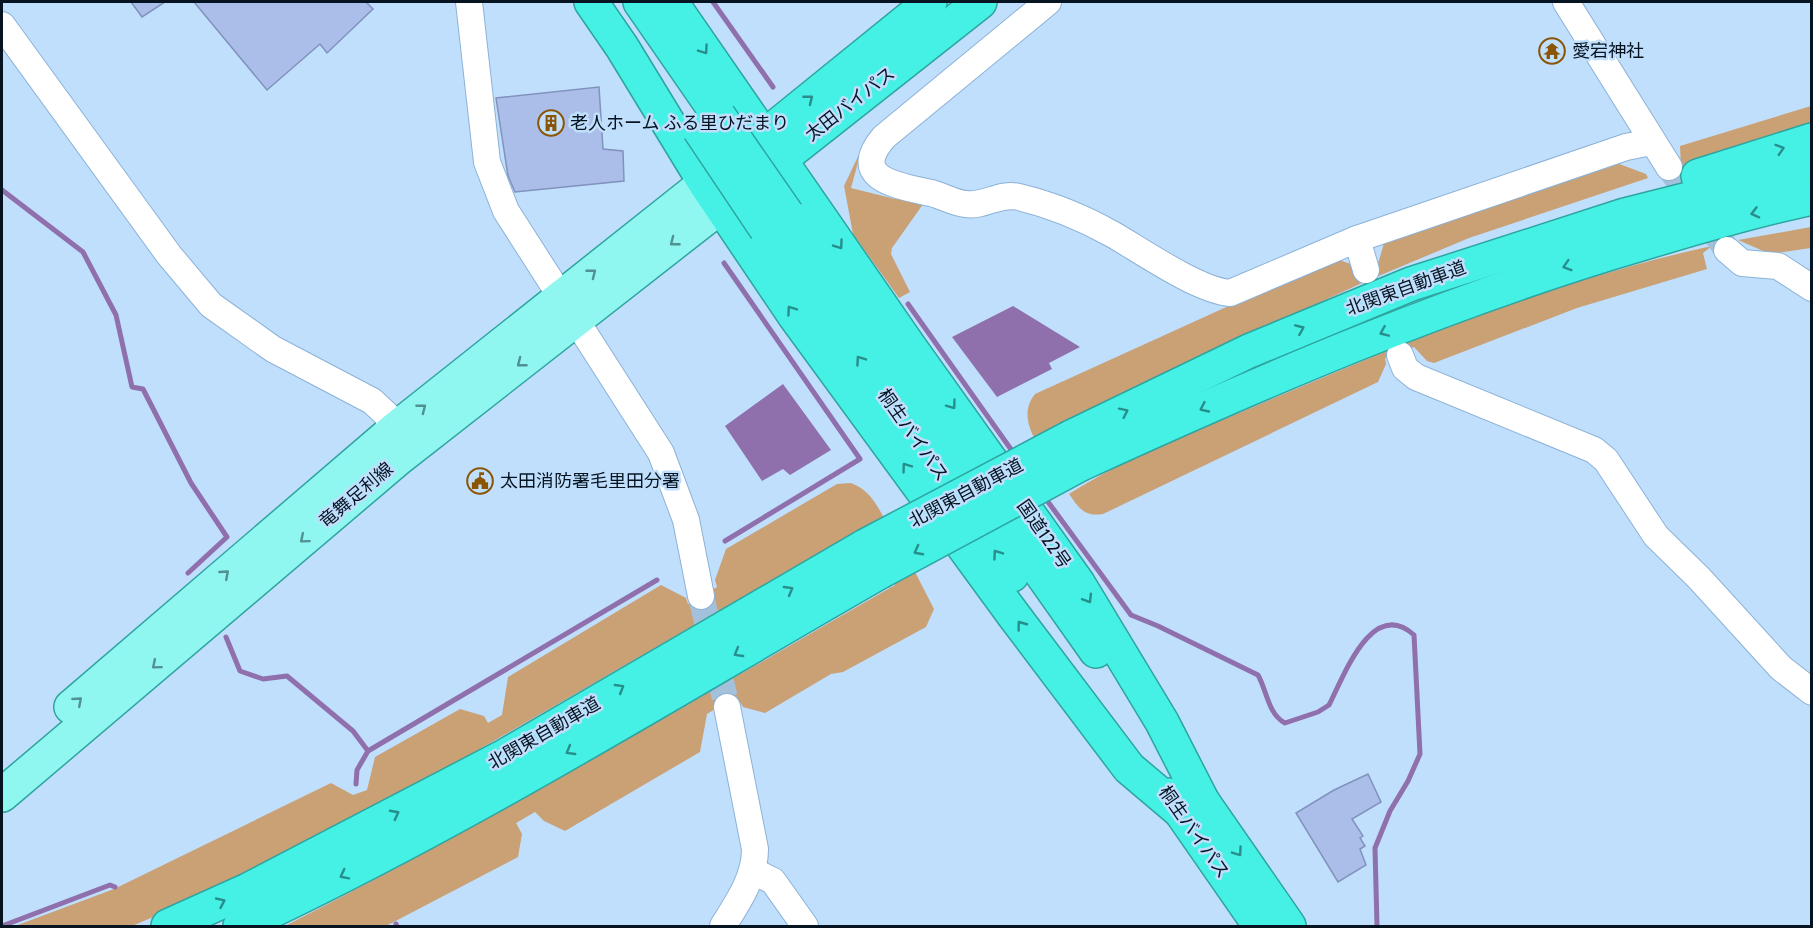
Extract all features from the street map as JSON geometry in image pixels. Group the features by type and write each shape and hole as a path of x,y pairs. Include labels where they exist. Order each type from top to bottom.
{"highway":[{"path":"591,2 622,47 713,195 794,315 1129,768 1192,808"},
{"name":"桐生バイパス","path":"610,2 786,213 1192,808 1260,927"},
{"name":"桐生バイパス","path":"640,2 709,123"},
{"name":"国道122号","path":"671,2 772,148 786,213 1078,583 1162,722 1192,808"},
{"name":"太田バイパス","path":"772,148 930,2"},
{"name":"太田バイパス","path":"713,195 772,148 980,2"},
{"path":"786,213 806,176 821,155 1003,2"},
{"path":"1411,284 1541,226 1812,140"},
{"name":"北関東自動車道","path":"168,927 248,890 503,757 1076,451 1249,351 1411,284 1625,215 1812,168"},
{"name":"北関東自動車道","path":"1076,451 1219,400 1437,310 1534,275 1812,198"},
{"name":"北関東自動車道","path":"240,927 397,848 510,786 873,559"},
{"name":"桐生バイパス","path":"1192,808 1289,927"}],"main road":[{"name":"竜舞足利線","path":"2,767 396,444 713,195"},
{"name":"竜舞足利線","path":"2,795 396,444"}],"street":[{"path":"469,2 487,162 506,212 661,453 686,520 701,596"},
{"path":"1048,2 884,138 873,154 873,170 877,177 965,204 1010,195 1048,204 1110,233 1164,266 1224,293 1235,291 1357,239 1500,188 1626,147 1651,142"},
{"path":"1566,2 1669,168"},
{"path":"2,29 169,255 211,305 273,349 372,400 387,415 396,444"},
{"path":"1357,239 1366,270"},
{"path":"1727,250 1743,263 1778,266 1812,288"},
{"path":"1400,355 1405,368 1416,377 1594,450 1606,460 1656,536 1699,578 1781,668 1812,692"},
{"path":"723,927 743,894 753,871 755,841 727,707"},
{"path":"753,871 773,881 805,927"}],"shaded area":[{"path":"1811,106 1811,128 1681,168 1680,146"},
{"path":"862,148 851,188 895,199 926,200 892,248 891,254 910,292 899,298 853,234 844,186"},
{"path":"1614,162 1646,174 1648,178 1469,238 1362,283 1055,425 1058,431 1036,441 1033,435 1028,411 1035,394 1334,258 1356,266 1377,267 1385,240"},
{"path":"1811,227 1811,248 1770,254 1738,240"},
{"path":"1712,246 1703,253 1707,269 1577,308 1434,363 1427,361 1414,347 1385,358 1386,364 1378,382 1103,514 1087,513 1069,494 1114,468 1162,446 1425,336 1596,276"},
{"path":"1013,306 1080,347 1049,363 1052,369 997,397 952,337"},
{"path":"783,384 831,450 790,475 783,469 762,481 725,426"},
{"path":"851,483 867,493 885,520 865,533 862,528 435,775 191,901 132,926 15,926 114,889 331,783 353,795 367,790 375,757 460,709 484,716 488,723 502,715 508,677 661,585 686,598 688,604 717,587 715,580 726,549 837,484"},
{"path":"915,572 934,609 926,627 843,672 831,674 765,713 743,707 736,696 707,714 700,752 565,831 544,821 535,812 516,823 522,834 518,857 386,926 285,926 516,802 895,585 894,581"}],"building":[{"path":"131,2 165,2 142,17"},
{"path":"194,2 366,2 373,9 327,53 320,44 267,90"},
{"name":"老人ホーム ふる里ひだまり","path":"599,87 603,149 623,151 624,181 515,192 508,176 496,98"},
{"path":"1368,774 1381,802 1352,819 1363,836 1360,838 1365,846 1360,849 1366,865 1338,882 1296,813 1334,790"}],"waterway":[{"path":"713,2 773,87"},
{"path":"2,190 83,252 116,315 132,387 143,389 191,483 227,537 188,573"},
{"path":"724,263 860,459 725,541"},
{"path":"908,304 1015,455"},
{"path":"1043,495 1131,615 1258,675 1271,708 1285,723 1318,712 1329,705 1351,660 1373,633 1385,626 1399,626 1414,635 1420,754 1408,781 1390,811 1375,848 1377,926"},
{"path":"356,784 357,770 368,751 657,580"},
{"path":"226,637 240,671 263,679 287,676 353,731 368,751"},
{"path":"2,926 110,885 115,887"}],"tunnel":[{"path":"1669,167 1727,250"},
{"path":"701,596 727,707"}],"place":[{"name":"愛宕神社","path":"1552,51"},
{"name":"老人ホーム ふる里ひだまり","path":"551,123"},
{"name":"太田消防署毛里田分署","path":"480,481"}]}
